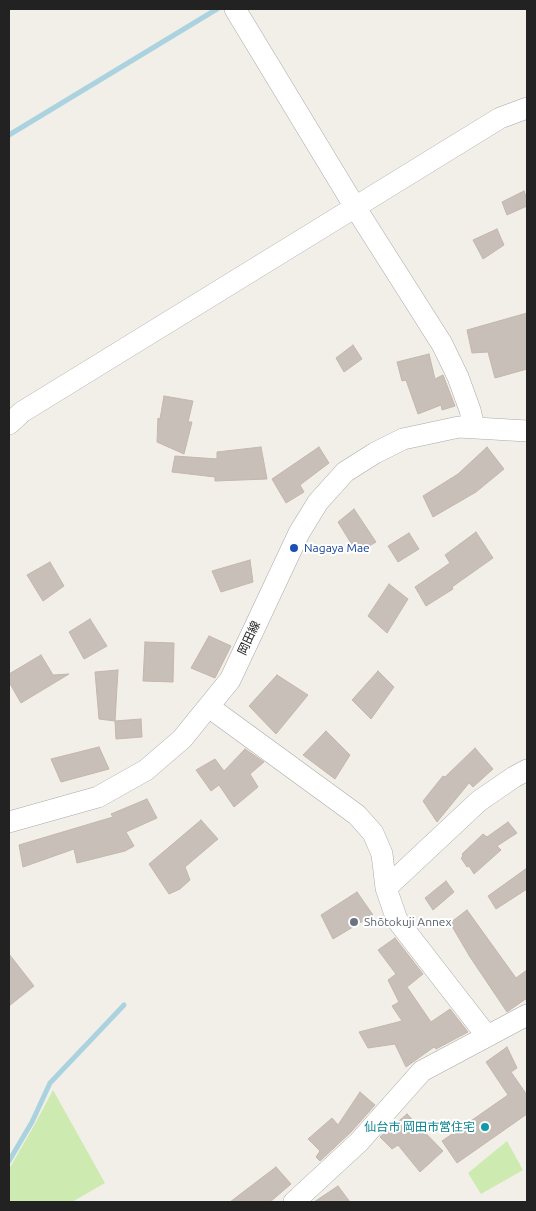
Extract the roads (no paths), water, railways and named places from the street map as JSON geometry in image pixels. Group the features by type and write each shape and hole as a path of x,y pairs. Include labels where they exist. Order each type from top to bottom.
{"street":[{"path":"235,9 355,207 442,344 470,410 467,427"},
{"path":"9,424 22,412 500,118 527,108"},
{"name":"岡田線","path":"9,822 98,797 146,770 182,739 230,680 299,533 318,502 345,472 375,453 403,439 467,427 527,431"},
{"path":"209,707 357,815 373,833 382,854 386,888 397,920 487,1036"},
{"path":"386,888 479,801 527,770"},
{"path":"294,1202 359,1142 422,1071 527,1015"}],"waterway":[{"path":"9,135 217,9"},
{"path":"9,1161 32,1122 50,1083 124,1005"}],"place":[{"name":"Nagaya Mae","path":"294,548"},
{"name":"Shōtokuji Annex","path":"354,922"},
{"name":"仙台市 岡田市営住宅","path":"485,1127"}]}
